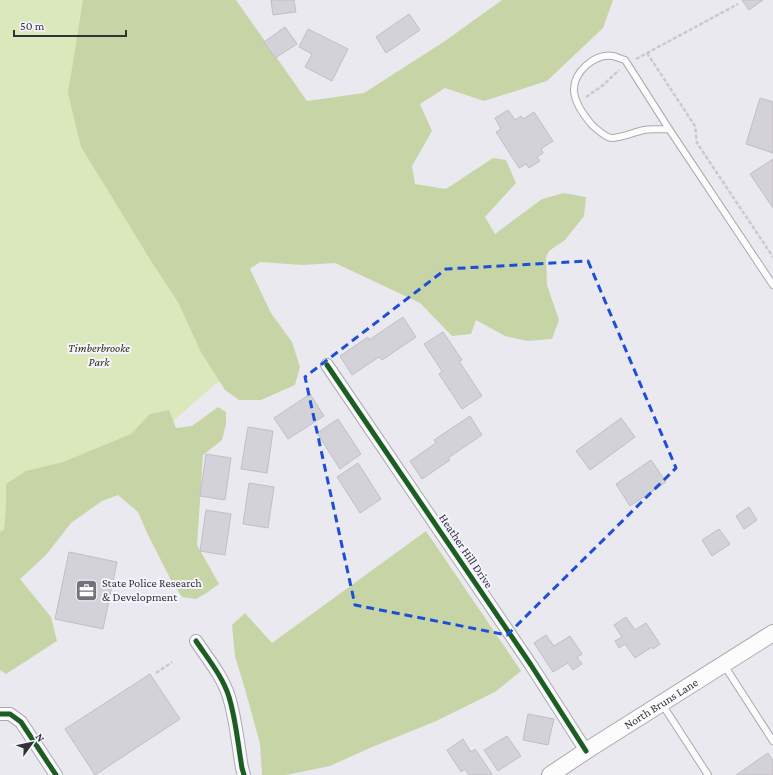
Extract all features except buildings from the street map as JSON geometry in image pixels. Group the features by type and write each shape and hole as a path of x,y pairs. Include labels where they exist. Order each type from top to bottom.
{"main road":[{"name":"North Bruns Lane","path":"550,775 586,750 773,633"}],"street":[{"name":"Heather Hill Drive","path":"327,365 531,665 586,750"},
{"path":"196,642 221,679 229,696 234,714 244,775"},
{"path":"0,714 10,714 21,722 56,775"}],"lane":[{"path":"669,129 644,130 610,138 599,131 588,120 579,107 574,92 575,84 581,71 592,62 604,56 613,56 625,60 773,285"},
{"path":"723,664 773,741"},
{"path":"662,703 708,775"}],"path":[{"path":"634,61 738,4"},
{"path":"647,53 695,126 697,143 773,257"},
{"path":"584,98 602,86 622,68"},
{"path":"156,673 172,662"}],"highlighted area":[{"path":"588,261 676,468 507,635 355,605 305,377 446,269"}],"green space":[{"name":"Timberbrooke Park","path":"0,0 107,0 225,376 0,570"},
{"path":"83,0 236,0 307,101 364,93 445,41 502,0 613,0 603,28 547,81 484,101 445,88 420,104 432,131 412,166 415,184 446,189 493,158 506,160 516,183 485,217 495,234 542,199 564,193 586,197 584,216 565,240 549,251 546,257 547,285 559,320 552,339 527,341 505,336 476,320 471,334 452,336 420,303 335,263 302,265 260,262 250,269 271,313 292,342 300,367 295,385 261,400 239,400 225,390 201,352 178,302 81,147 68,93"},
{"path":"218,407 226,412 226,424 222,440 203,455 197,545 219,584 196,599 182,597 171,580 138,512 118,495 102,501 71,523 46,555 20,579 51,617 57,641 6,674 0,670 0,532 4,530 6,484 26,471 63,462 131,434 150,414 169,410 176,428 192,426"},
{"path":"426,531 521,671 495,692 434,722 330,766 286,775 262,775 260,744 235,656 232,625 245,613 272,643"}],"cycle path":[{"path":"327,365 531,665 586,751"},
{"path":"196,641 215,668 229,697 237,732 244,775"},
{"path":"0,714 10,714 21,722 56,775"}],"place":[{"name":"State Police Research & Development","path":"86,590"}]}
